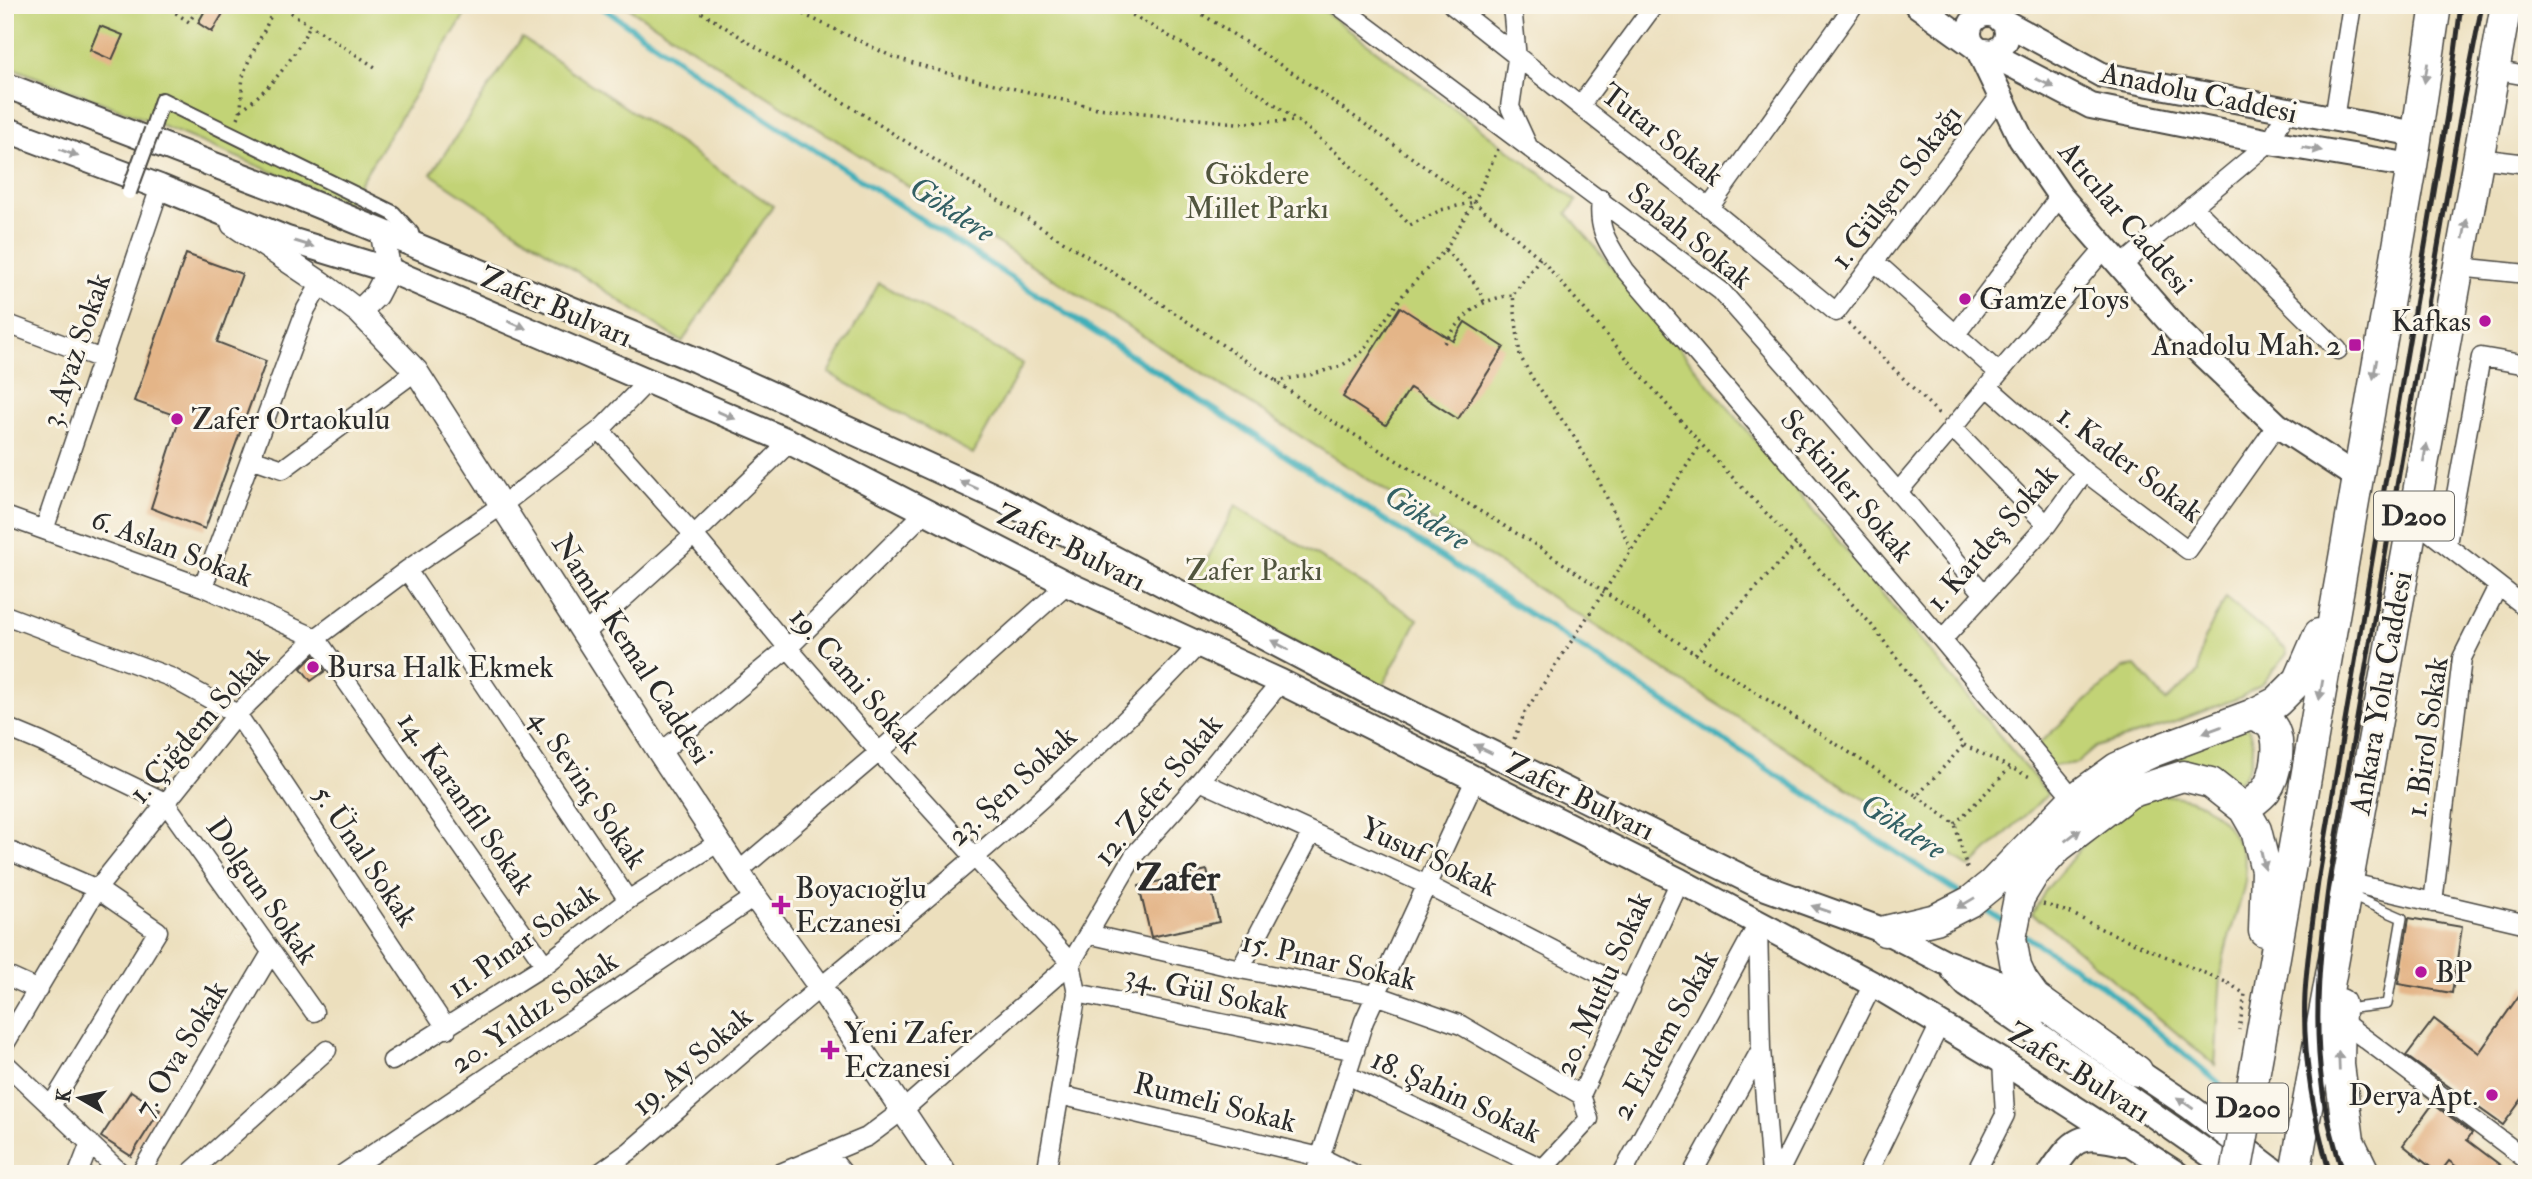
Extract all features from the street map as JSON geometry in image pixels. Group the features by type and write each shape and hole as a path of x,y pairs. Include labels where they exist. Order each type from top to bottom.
{"highway":[{"name":"Ankara Yolu Caddesi","path":"2237,1174 2412,166 2436,5"},
{"name":"Ankara Yolu Caddesi","path":"2295,1174 2334,1018 2345,892 2506,5"},
{"path":"2137,1071 2049,1009 2027,989 2016,967 2011,938 2019,898 2074,799 2118,768 2140,757 2251,715 2277,702 2299,680 2316,644 2358,478"},
{"path":"2244,809 2264,793 2274,776 2276,754 2275,733 2269,723 2251,715"},
{"path":"1897,929 1936,919 1970,901 1992,884 2027,883 2057,847 2129,793 2183,776 2211,783 2244,809 2256,830 2266,870 2260,1043"},
{"path":"2334,1018 2349,1141 2365,1174"}],"main road":[{"name":"Atıcılar Caddesi","path":"1917,5 1979,49 2021,139 2060,196 2177,330 2277,425 2358,478"},
{"path":"1979,49 1997,49 2005,40 2005,27 1991,11"},
{"name":"Anadolu Caddesi","path":"1991,11 2039,43 2102,75 2416,134"},
{"name":"Anadolu Caddesi","path":"1979,49 2091,106 2270,142 2412,166"},
{"name":"Zafer Bulvarı","path":"5,85 200,158 696,360 1003,500 1370,693 1758,886 1897,929 1945,962 1967,985 2237,1174"},
{"name":"Zafer Bulvarı","path":"5,129 160,187 213,211 287,239 389,270 790,442 1067,583 1281,682 1680,881 1873,984 2003,1061 2177,1174"},
{"name":"Zafer Bulvarı","path":"1945,962 1995,981 2137,1071 2189,1106 2278,1174"},
{"path":"2050,1174 2070,1144 2095,1137 2135,1146"}],"street":[{"name":"Sabah Sokak","path":"1338,5 1721,291 1984,594"},
{"name":"Tutar Sokak","path":"1451,5 1709,208 1836,312"},
{"path":"1512,5 1517,59 1510,107 1529,147"},
{"path":"1580,106 1654,5"},
{"path":"1709,208 1854,5"},
{"path":"2334,119 2352,5"},
{"path":"2493,70 2527,76"},
{"name":"1. Gülşen Sokağı","path":"1836,312 2000,96"},
{"path":"129,192 162,100 393,213 411,233 415,245"},
{"path":"1898,492 1993,380 2114,256 2192,206 2270,142 2287,110"},
{"path":"2478,158 2527,164"},
{"name":"3. Ayaz Sokak","path":"44,530 160,187"},
{"path":"1956,334 2060,196"},
{"name":"Seçkinler Sokak","path":"1601,200 1599,219 1602,232 1625,270 1942,640 2074,799"},
{"path":"2192,206 2338,349"},
{"name":"Namık Kemal Caddesi","path":"213,211 321,283 359,312 416,371 755,897 820,987 945,1174"},
{"path":"359,312 376,295 389,270 382,232"},
{"name":"1. Kader Sokak","path":"1874,261 1956,334 1993,380 2085,472 2188,550 2277,425"},
{"path":"2458,267 2527,274"},
{"path":"203,587 306,309 321,283"},
{"path":"5,323 103,359"},
{"path":"2447,544 2481,357 2527,365"},
{"path":"251,458 283,469 416,371"},
{"name":"1. Çiğdem Sokak","path":"5,1044 97,888 237,714 316,638 407,570 502,505 600,430 648,381"},
{"path":"1952,427 2048,525"},
{"name":"19. Cami Sokak","path":"600,430 694,535 879,752 1071,963"},
{"path":"584,634 694,535 790,442"},
{"name":"1. Kardeş Sokak","path":"1942,640 2048,525 2085,472"},
{"path":"660,752 788,648 925,512"},
{"name":"6. Aslan Sokak","path":"5,516 203,587 316,638"},
{"path":"2413,519 2527,608"},
{"name":"4. Sevinç Sokak","path":"407,570 628,900"},
{"path":"739,871 879,752 1067,583"},
{"name":"1. Birol Sokak","path":"2433,903 2462,658 2498,586"},
{"path":"5,615 170,677 237,714"},
{"name":"14. Karanfil Sokak","path":"316,638 545,965"},
{"name":"23. Şen Sokak","path":"820,987 976,858 1145,704 1200,643"},
{"name":"12. Zefer Sokak","path":"778,1174 867,1137 903,1110 1071,963 1135,854 1200,781 1281,682"},
{"name":"5. Ünal Sokak","path":"237,714 447,1028"},
{"path":"5,727 165,802"},
{"path":"1317,1166 1354,1051 1376,995 1475,780"},
{"name":"Yusuf Sokak","path":"1200,781 1427,885 1630,990"},
{"name":"Dolgun Sokak","path":"165,802 314,1012"},
{"path":"1240,969 1311,834"},
{"name":"11. Pınar Sokak","path":"393,1061 545,965 628,900 719,842"},
{"path":"5,849 97,888 158,931 51,1106"},
{"name":"20. Mutlu Sokak","path":"1540,1171 1589,1119 1581,1095 1680,881"},
{"path":"2345,892 2433,903 2527,925"},
{"name":"20. Yıldız Sokak","path":"343,1174 755,897"},
{"path":"1758,924 1761,1049 1771,1174"},
{"name":"2. Erdem Sokak","path":"1622,1174 1758,924"},
{"name":"15. Pınar Sokak","path":"1088,934 1240,969 1376,995 1461,1025 1581,1095"},
{"name":"7. Ova Sokak","path":"140,1174 271,953"},
{"name":"34. Gül Sokak","path":"1071,963 1077,993 1354,1051"},
{"path":"5,975 38,990"},
{"path":"1778,1174 1873,984"},
{"name":"19. Ay Sokak","path":"598,1174 630,1151 820,987"},
{"path":"1050,1173 1059,1095 1077,993"},
{"path":"2334,1018 2524,1151"},
{"path":"1867,1174 1940,1024"},
{"path":"1692,1174 1761,1049"},
{"path":"189,1174 327,1050"},
{"path":"1975,1174 2005,1115 2003,1061"},
{"path":"5,1063 122,1174"},
{"name":"18. Şahin Sokak","path":"1347,1075 1540,1171"},
{"name":"Rumeli Sokak","path":"1059,1095 1354,1174"},
{"path":"78,1174 90,1143"},
{"path":"828,1154 844,1174"}],"lane":[{"path":"2334,1018 2387,1004 2402,919 2345,892"}],"path":[{"path":"164,5 190,22 200,5"},
{"path":"232,134 242,110 243,76 271,19 274,5"},
{"path":"279,5 375,67"},
{"path":"690,5 1135,287 1322,415 1539,547 1695,654 1917,796 1955,824 1966,868 1992,884"},
{"path":"783,5 894,57 947,73 1097,108 1237,123 1297,121"},
{"path":"1114,5 1201,57 1297,121 1360,173 1410,225 1441,210 1475,202"},
{"path":"1188,5 1299,77 1475,202 1540,258 1701,444 1870,623 1964,745 2074,799"},
{"path":"242,110 279,76 310,24"},
{"path":"1276,381 1341,366 1361,353 1405,292 1445,250 1475,202 1507,130"},
{"path":"1445,250 1466,270 1484,302"},
{"path":"1444,343 1465,314 1484,302 1513,295 1540,258"},
{"path":"1513,295 1520,356 1575,438 1598,479 1631,550"},
{"path":"1836,312 1952,427"},
{"path":"1505,760 1525,712 1701,444"},
{"path":"1695,654 1796,545"},
{"path":"1917,796 1964,745"},
{"path":"1955,824 2010,768"},
{"path":"2027,883 2071,913 2099,928 2228,983"}],"green space":[{"path":"5,5 471,5 347,203 160,125 5,65"},
{"name":"Gökdere Millet Parkı","path":"624,5 1316,5 1577,201 1567,213 2048,794 1970,867"},
{"path":"522,38 773,206 682,342 431,174"},
{"path":"879,283 1023,364 973,454 829,373"},
{"name":"Zafer Parkı","path":"1236,505 1418,619 1382,687 1191,590"},
{"path":"2226,598 2286,649 2287,654 2263,683 2241,697 2167,725 2096,747 2077,763 2052,766 2036,746 2123,668 2136,666 2166,701 2199,672 2204,643"},
{"path":"2245,726 2250,731 2253,746 2250,764 2242,779 2224,782 2180,767 2154,765 2133,769 2093,791 2058,825 2013,877 2010,874 2074,805 2103,781 2119,771"},
{"path":"2152,794 2191,800 2211,810 2228,827 2244,859 2245,881 2222,969 2215,1065 2044,922 2032,915 2045,891 2098,827"}],"building":[{"path":"208,5 228,5 212,32 198,23"},
{"path":"100,26 123,35 112,60 90,50"},
{"path":"186,254 242,274 217,342 266,361 205,529 151,508 180,417 134,401"},
{"path":"1400,307 1453,341 1465,322 1504,347 1458,419 1410,388 1386,425 1343,397"},
{"name":"Bursa Halk Ekmek","path":"314,655 325,671 311,681 301,668"},
{"path":"1207,870 1219,922 1151,937 1139,886"},
{"path":"2409,918 2462,927 2452,993 2398,984"},
{"path":"2527,984 2527,1092 2503,1125 2406,1056 2434,1019 2479,1053"},
{"path":"131,1091 160,1110 131,1156 101,1137"},
{"path":"2433,1104 2472,1133 2467,1140 2512,1174 2466,1174 2449,1161 2439,1174 2403,1145"}],"waterway":[{"name":"Gökdere","path":"599,5 716,86 1962,895"},
{"name":"Gökdere","path":"1980,906 2006,923"},
{"name":"Gökdere","path":"2021,933 2103,986 2220,1084"}],"railway":[{"path":"2330,1174 2318,1130 2307,1062 2305,994 2309,952 2318,882 2447,115 2461,5"},
{"path":"2343,1174 2325,1107 2319,1060 2320,958 2326,907 2460,118 2482,5"}],"place":[{"name":"Gamze Toys","path":"1965,299"},
{"name":"Kafkas","path":"2485,321"},
{"name":"Anadolu Mah. 2","path":"2355,345"},
{"name":"Zafer Ortaokulu","path":"177,419"},
{"name":"Bursa Halk Ekmek","path":"313,667"},
{"name":"Boyacıoğlu Eczanesi","path":"781,905"},
{"name":"BP","path":"2421,972"},
{"name":"Yeni Zafer Eczanesi","path":"830,1050"},
{"name":"Derya Apt.","path":"2492,1095"}],"district":[{"name":"Zafer","path":"1178,878"}]}
